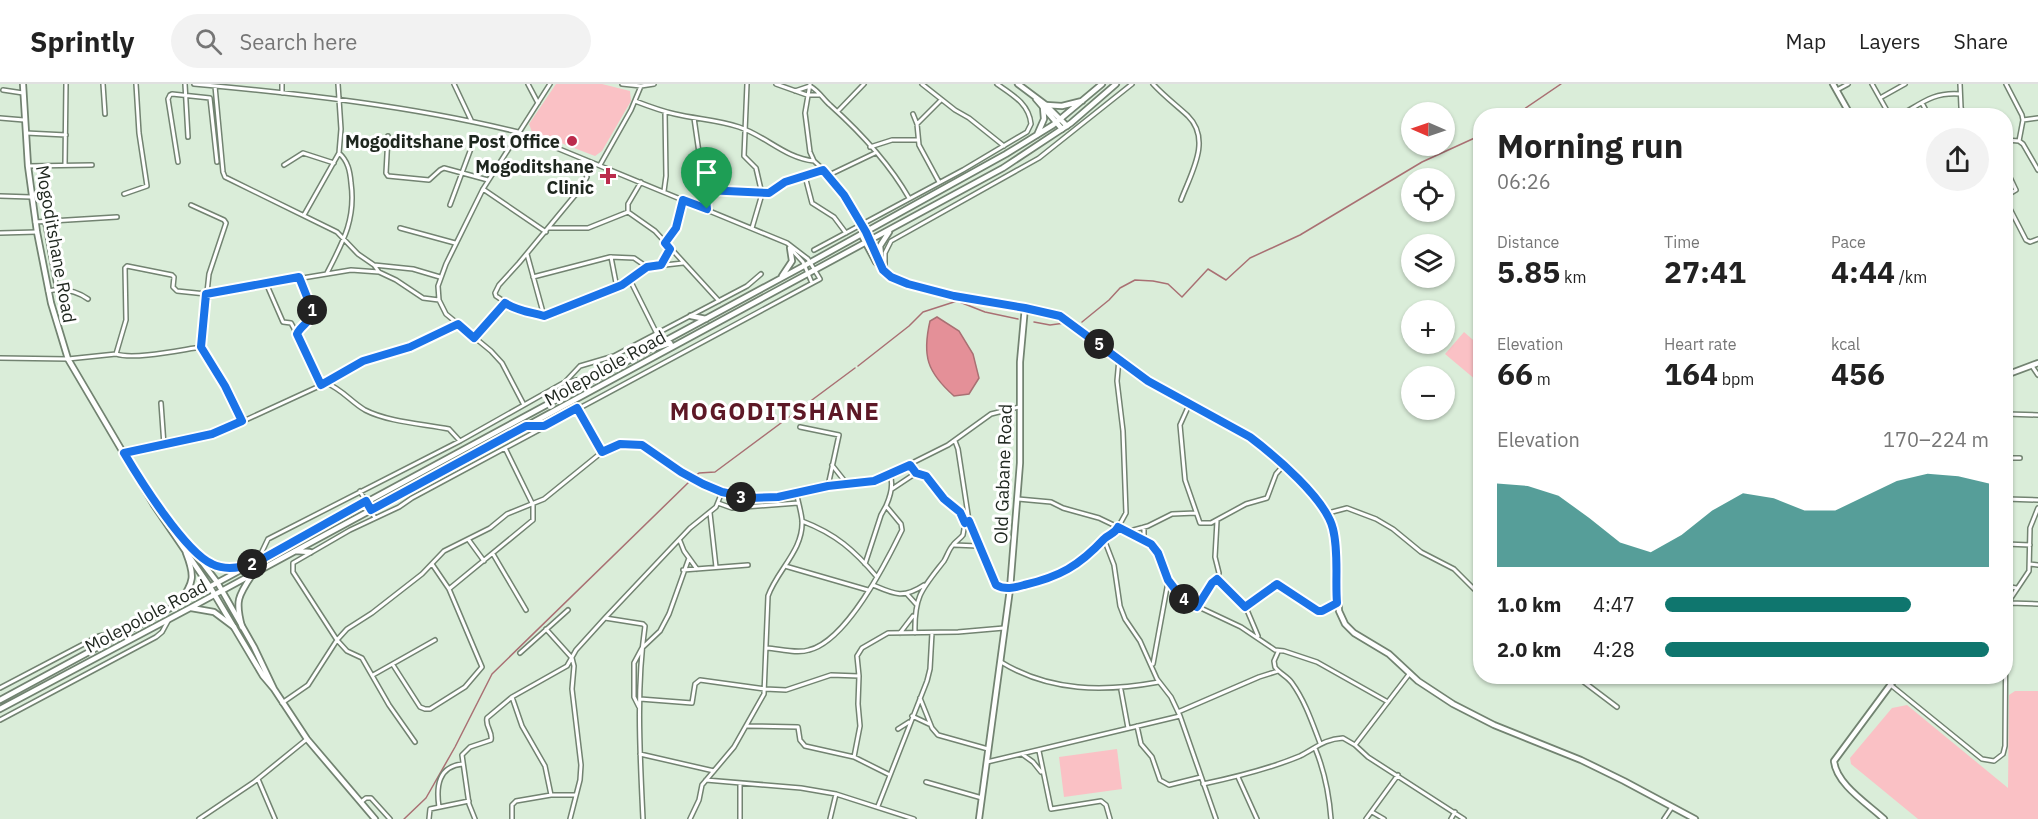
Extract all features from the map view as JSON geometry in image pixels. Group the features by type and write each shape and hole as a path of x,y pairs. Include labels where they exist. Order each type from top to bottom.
{"main road":[{"name":"Mogoditshane Road","path":"23,84 25,133 36,232 58,329 69,359 148,493"},
{"path":"1018,84 1044,106 1064,128"},
{"name":"Molepolole Road","path":"0,700 649,348 805,266 971,174 1059,121 1102,84"},
{"name":"Molepolole Road","path":"0,708 190,608 1022,157 1064,128 1116,84"},
{"path":"1833,84 1847,108"},
{"path":"1044,106 1068,105 1083,100"},
{"path":"1035,137 1044,118 1044,106"},
{"path":"963,170 971,174"},
{"path":"883,269 880,246 891,230"},
{"path":"864,233 883,269 895,279 954,296 1060,316 1148,381 1250,437 1283,465 1327,513 1334,531 1337,603 1341,619 1349,629 1389,654 1435,693 1478,717 1581,760 1695,819"},
{"path":"781,278 792,261 790,248"},
{"name":"Old Gabane Road","path":"979,819 1010,588 1020,463 1020,362 1025,308"},
{"path":"691,316 705,319"},
{"path":"649,348 669,343 672,346"},
{"path":"2013,373 2038,363"},
{"path":"526,426 544,426"},
{"path":"148,493 217,582 282,703 307,739 375,819"},
{"path":"148,493 210,587 263,676 274,689"},
{"path":"294,551 310,552"},
{"path":"178,604 188,590 193,575 186,553"},
{"path":"196,553 216,566 244,567"},
{"path":"242,627 237,605 239,595 254,572"},
{"path":"190,608 214,612 234,627"},
{"path":"1884,819 1841,781 1834,768 1834,761 1892,686"}],"street":[{"path":"65,165 66,84"},
{"path":"103,84 105,114"},
{"path":"124,194 147,186 139,133 136,84"},
{"path":"185,84 188,137"},
{"path":"195,84 340,99 471,121 518,132 783,242 802,253 811,262 820,279 295,561 292,569 338,640 347,651 362,658 389,705 415,742"},
{"path":"282,84 282,93"},
{"path":"304,215 339,153 338,84"},
{"path":"528,84 538,102"},
{"path":"525,405 502,363 446,314 439,300 440,277 488,180 550,84"},
{"path":"622,84 641,86 654,84"},
{"path":"747,84 744,156 756,168 762,194 752,228"},
{"path":"776,84 807,95 821,95"},
{"path":"838,111 864,84"},
{"path":"922,84 1004,146"},
{"path":"814,250 963,170 1027,132 1030,124 1029,112 1022,103 997,84"},
{"path":"883,269 885,253 891,241 1039,158 1132,84"},
{"path":"1153,84 1188,116 1195,124 1199,134 1198,154 1181,200"},
{"path":"1837,90 1848,84"},
{"path":"1872,84 1886,108"},
{"path":"1880,98 1905,84"},
{"path":"1960,84 1960,108"},
{"path":"2008,84 2020,108 2023,120 2019,141"},
{"path":"455,85 471,121"},
{"path":"795,91 810,85"},
{"path":"810,85 838,111 893,173 909,198"},
{"path":"810,85 805,113 810,152 814,161 844,195 864,233"},
{"path":"215,86 225,177 337,232 379,272"},
{"path":"600,165 636,101 641,86"},
{"path":"3,90 23,93"},
{"path":"1913,108 1943,93 1960,94"},
{"path":"178,162 168,99 172,94 210,98 217,162"},
{"path":"917,124 941,100"},
{"path":"636,101 665,112 732,125 759,135 788,154 805,161 814,161"},
{"path":"1922,103 1925,108"},
{"path":"664,191 666,176 665,112"},
{"path":"913,114 917,124 918,140 939,182"},
{"path":"0,118 24,120"},
{"path":"694,118 707,209"},
{"path":"2023,120 2038,118"},
{"path":"25,133 66,135"},
{"path":"450,205 476,135"},
{"path":"388,136 386,173 388,176 429,180 444,168 462,171 488,180"},
{"path":"870,147 892,140 918,140"},
{"path":"2013,141 2023,144 2038,169"},
{"path":"284,165 303,153 334,163"},
{"path":"327,273 345,239 353,195 348,166 339,153"},
{"path":"828,175 875,153"},
{"path":"584,158 582,166 587,173 585,181 547,230 496,289 496,296 520,312 531,312 544,316 617,288 647,267 683,263"},
{"path":"28,166 92,165"},
{"path":"705,190 762,194 773,191 785,182 823,170"},
{"path":"805,176 812,203 834,217 846,233"},
{"path":"628,212 628,204 641,182"},
{"path":"483,189 547,230 588,228 628,212"},
{"path":"955,194 960,202"},
{"path":"0,196 32,197"},
{"path":"665,243 676,228 683,200"},
{"path":"191,205 224,219 226,222 212,261 201,347 225,386 242,421"},
{"path":"628,212 650,227 719,301"},
{"path":"2013,215 2026,240 2030,242 2038,239"},
{"path":"35,222 117,217"},
{"path":"45,222 57,290"},
{"path":"400,228 455,243"},
{"path":"0,234 36,232"},
{"path":"783,242 805,266 812,283"},
{"path":"39,247 49,243"},
{"path":"661,265 670,249"},
{"path":"527,254 544,316"},
{"path":"533,278 611,256 634,258 647,267"},
{"path":"611,256 617,288"},
{"path":"374,265 413,269 440,277"},
{"path":"116,354 126,321 126,266 172,275 175,290 206,294 327,273 351,270 379,272 423,298 439,300"},
{"path":"46,278 54,274"},
{"path":"257,562 268,538 460,441 563,383 578,367 614,356 747,286 761,274"},
{"path":"297,334 299,328 309,320 313,312 299,277"},
{"path":"630,279 657,334"},
{"path":"266,283 282,322 291,323 321,385"},
{"path":"48,291 73,291 88,299"},
{"path":"474,338 505,303"},
{"path":"124,453 212,434 326,383 363,361 410,347 458,324"},
{"path":"672,346 677,354"},
{"path":"0,358 69,359 116,354 139,356 201,347"},
{"path":"910,465 916,473 926,476 944,499 963,516 996,585 1010,588 1058,576 1116,531 1127,509 1117,381 1119,359"},
{"path":"2032,366 2038,375"},
{"path":"578,367 577,374 582,379"},
{"path":"563,383 582,379 590,380"},
{"path":"326,383 339,388 368,411 402,421 449,429 460,441"},
{"path":"161,403 164,445"},
{"path":"1190,405 1180,425 1186,485 1200,523 1211,523 1246,504 1267,498 1276,474 1283,465"},
{"path":"282,703 308,686 348,628 372,614 422,574 448,549 490,528 507,514 533,505 602,452 620,444 642,445 681,472 722,492 750,498 778,497 828,486 874,481 955,441 991,414 1019,407"},
{"path":"577,408 602,452"},
{"path":"2013,414 2038,415"},
{"path":"801,427 839,435 828,486"},
{"path":"915,633 916,604 924,585 946,558 952,545 963,535 967,522 966,501 955,441"},
{"path":"449,589 532,522 533,505 504,447"},
{"path":"2013,458 2020,458"},
{"path":"832,465 847,484"},
{"path":"891,490 916,473"},
{"path":"865,564 891,490 890,475"},
{"path":"360,491 375,518"},
{"path":"475,819 469,801 462,755 472,746 491,740 487,719 512,697 567,666 576,650 605,618 690,528 710,513 718,503 722,492"},
{"path":"690,819 699,800 702,785 734,747 765,689 768,596 797,546 802,521 796,492"},
{"path":"778,497 778,504"},
{"path":"1017,499 1045,500 1092,516 1144,540 1151,544 1158,553 1168,580 1181,597 1197,607 1232,622 1278,652 1284,651 1317,662 1388,702"},
{"path":"2013,499 2038,500"},
{"path":"955,507 962,506 966,501"},
{"path":"718,503 732,508 798,502"},
{"path":"767,648 805,651 816,648 841,627 873,585 902,527 886,506"},
{"path":"1327,513 1347,508 1376,519 1393,529 1421,552 1454,569 1473,588"},
{"path":"2013,594 2028,572 2030,528 2038,508"},
{"path":"710,513 716,567"},
{"path":"1129,532 1172,514 1196,513"},
{"path":"802,521 821,529 850,547 877,577"},
{"path":"1197,607 1217,579 1216,521"},
{"path":"2033,522 2038,522"},
{"path":"1144,527 1144,540"},
{"path":"468,539 484,561"},
{"path":"1104,539 1114,565 1122,614 1179,714 1216,819"},
{"path":"680,541 697,569"},
{"path":"2013,544 2030,545"},
{"path":"952,545 978,546"},
{"path":"493,554 526,610"},
{"path":"640,708 634,697 633,665 642,648 660,631 669,614 689,558"},
{"path":"393,665 420,707 424,709 430,708 465,687 481,669 482,663 449,589 432,564"},
{"path":"2030,564 2038,565"},
{"path":"683,570 748,565"},
{"path":"785,566 868,590"},
{"path":"1217,579 1245,607 1259,638"},
{"path":"1152,665 1168,580"},
{"path":"1245,607 1277,584 1318,611 1337,603"},
{"path":"873,585 890,593 907,594 924,585"},
{"path":"907,594 916,604"},
{"path":"2013,603 2038,604"},
{"path":"520,653 568,610"},
{"path":"900,633 915,613"},
{"path":"605,618 644,625 640,699 643,819"},
{"path":"0,720 156,637 162,632 169,619"},
{"path":"854,757 860,726 857,656 859,651 883,635 1006,627"},
{"path":"546,629 572,658 574,666 572,689 581,765 570,819"},
{"path":"0,688 99,636 127,630"},
{"path":"878,806 930,669 932,633"},
{"path":"373,675 435,640"},
{"path":"1278,652 1274,664 1296,689 1320,743"},
{"path":"1001,662 1022,674 1053,685 1117,689 1160,682"},
{"path":"987,762 1039,751 1179,714 1259,677 1278,671"},
{"path":"1355,745 1410,674"},
{"path":"640,699 692,703 695,684 700,680 765,689 793,688 831,675 859,676"},
{"path":"1587,684 1617,707"},
{"path":"1892,686 1983,759 1994,761 2003,754 2005,746 2005,684"},
{"path":"1121,690 1128,728"},
{"path":"512,697 522,726 545,766 551,795"},
{"path":"920,698 931,725 938,735 989,749"},
{"path":"912,716 931,725"},
{"path":"898,729 910,721"},
{"path":"747,726 798,727 800,740 805,746 854,757 890,775"},
{"path":"1137,726 1141,744 1152,757 1160,780 1164,784 1201,777"},
{"path":"1203,784 1238,777 1300,756 1320,743 1343,738 1368,757 1464,819"},
{"path":"199,819 257,779 307,739"},
{"path":"1315,748 1329,791 1331,819"},
{"path":"1039,751 1051,809 1101,801 1106,805 1110,819"},
{"path":"640,754 714,771"},
{"path":"1022,754 1037,766 1044,776"},
{"path":"439,807 437,790 440,776 454,765 463,764"},
{"path":"1366,819 1398,775"},
{"path":"1238,777 1257,819"},
{"path":"257,779 275,819"},
{"path":"705,780 793,787 836,795 878,806 914,819"},
{"path":"926,782 982,798"},
{"path":"740,783 740,819"},
{"path":"512,819 514,802 551,795 576,795"},
{"path":"830,819 836,795"},
{"path":"360,803 366,798 371,798 390,819"},
{"path":"429,819 429,810 469,801"},
{"path":"1664,819 1672,807"},
{"path":"1372,812 1384,819"},
{"path":"1450,819 1455,812"}],"shaded area":[{"path":"556,84 602,84 630,91 631,101 602,151 595,156 532,132 529,124"},
{"path":"937,317 959,331 973,354 979,378 969,394 954,396 932,371 927,354 928,333 930,321"},
{"path":"1464,332 1473,340 1473,377 1445,354 1455,354 1455,342"},
{"path":"2015,691 2038,691 2038,819 1918,819 1851,764 1850,758 1892,708 1907,705 2008,788 2009,695"},
{"path":"1117,749 1122,789 1064,797 1059,757"}],"waterway":[{"path":"1526,108 1561,84"},
{"path":"1082,322 1120,288 1135,280 1168,284 1182,297 1208,269 1226,280 1250,258 1300,235 1422,162 1473,139"},
{"path":"858,366 909,326 923,312 957,301 985,312 1018,319"},
{"path":"1034,322 1050,325 1065,323"},
{"path":"695,476 699,473 715,472 855,368"},
{"path":"404,819 426,798 492,674 690,481"}],"place":[{"name":"Mogoditshane Post Office","path":"572,141"},
{"name":"Mogoditshane Clinic","path":"608,176"}],"district":[{"name":"MOGODITSHANE","path":"775,411"}],"route":[{"path":"823,170 844,195 866,232 883,270 891,277 954,296 1060,316 1148,381 1250,437 1308,490 1321,504 1332,523 1336,551 1337,603 1318,611 1277,584 1245,607 1217,579 1197,607 1181,597 1168,580 1158,553 1151,544 1118,527 1097,548 1058,576 1010,588 1000,587 996,585 969,521 965,523 960,512 944,499 926,476 919,472 916,473 910,465 874,481 828,486 778,497 757,499 737,497 681,472 642,445 624,443 602,452 577,408 544,426 526,426 371,510 366,501 257,562 244,567 223,567 210,564 196,553 148,493 124,453 212,434 242,421 225,386 201,347 206,294 299,277 313,312 309,320 299,328 297,334 321,385 363,361 410,347 458,324 474,338 505,303 520,312 546,316 617,288 647,267 661,265 670,249 665,243 676,228 683,200 707,209 705,190 769,193 785,182 823,170"}]}
